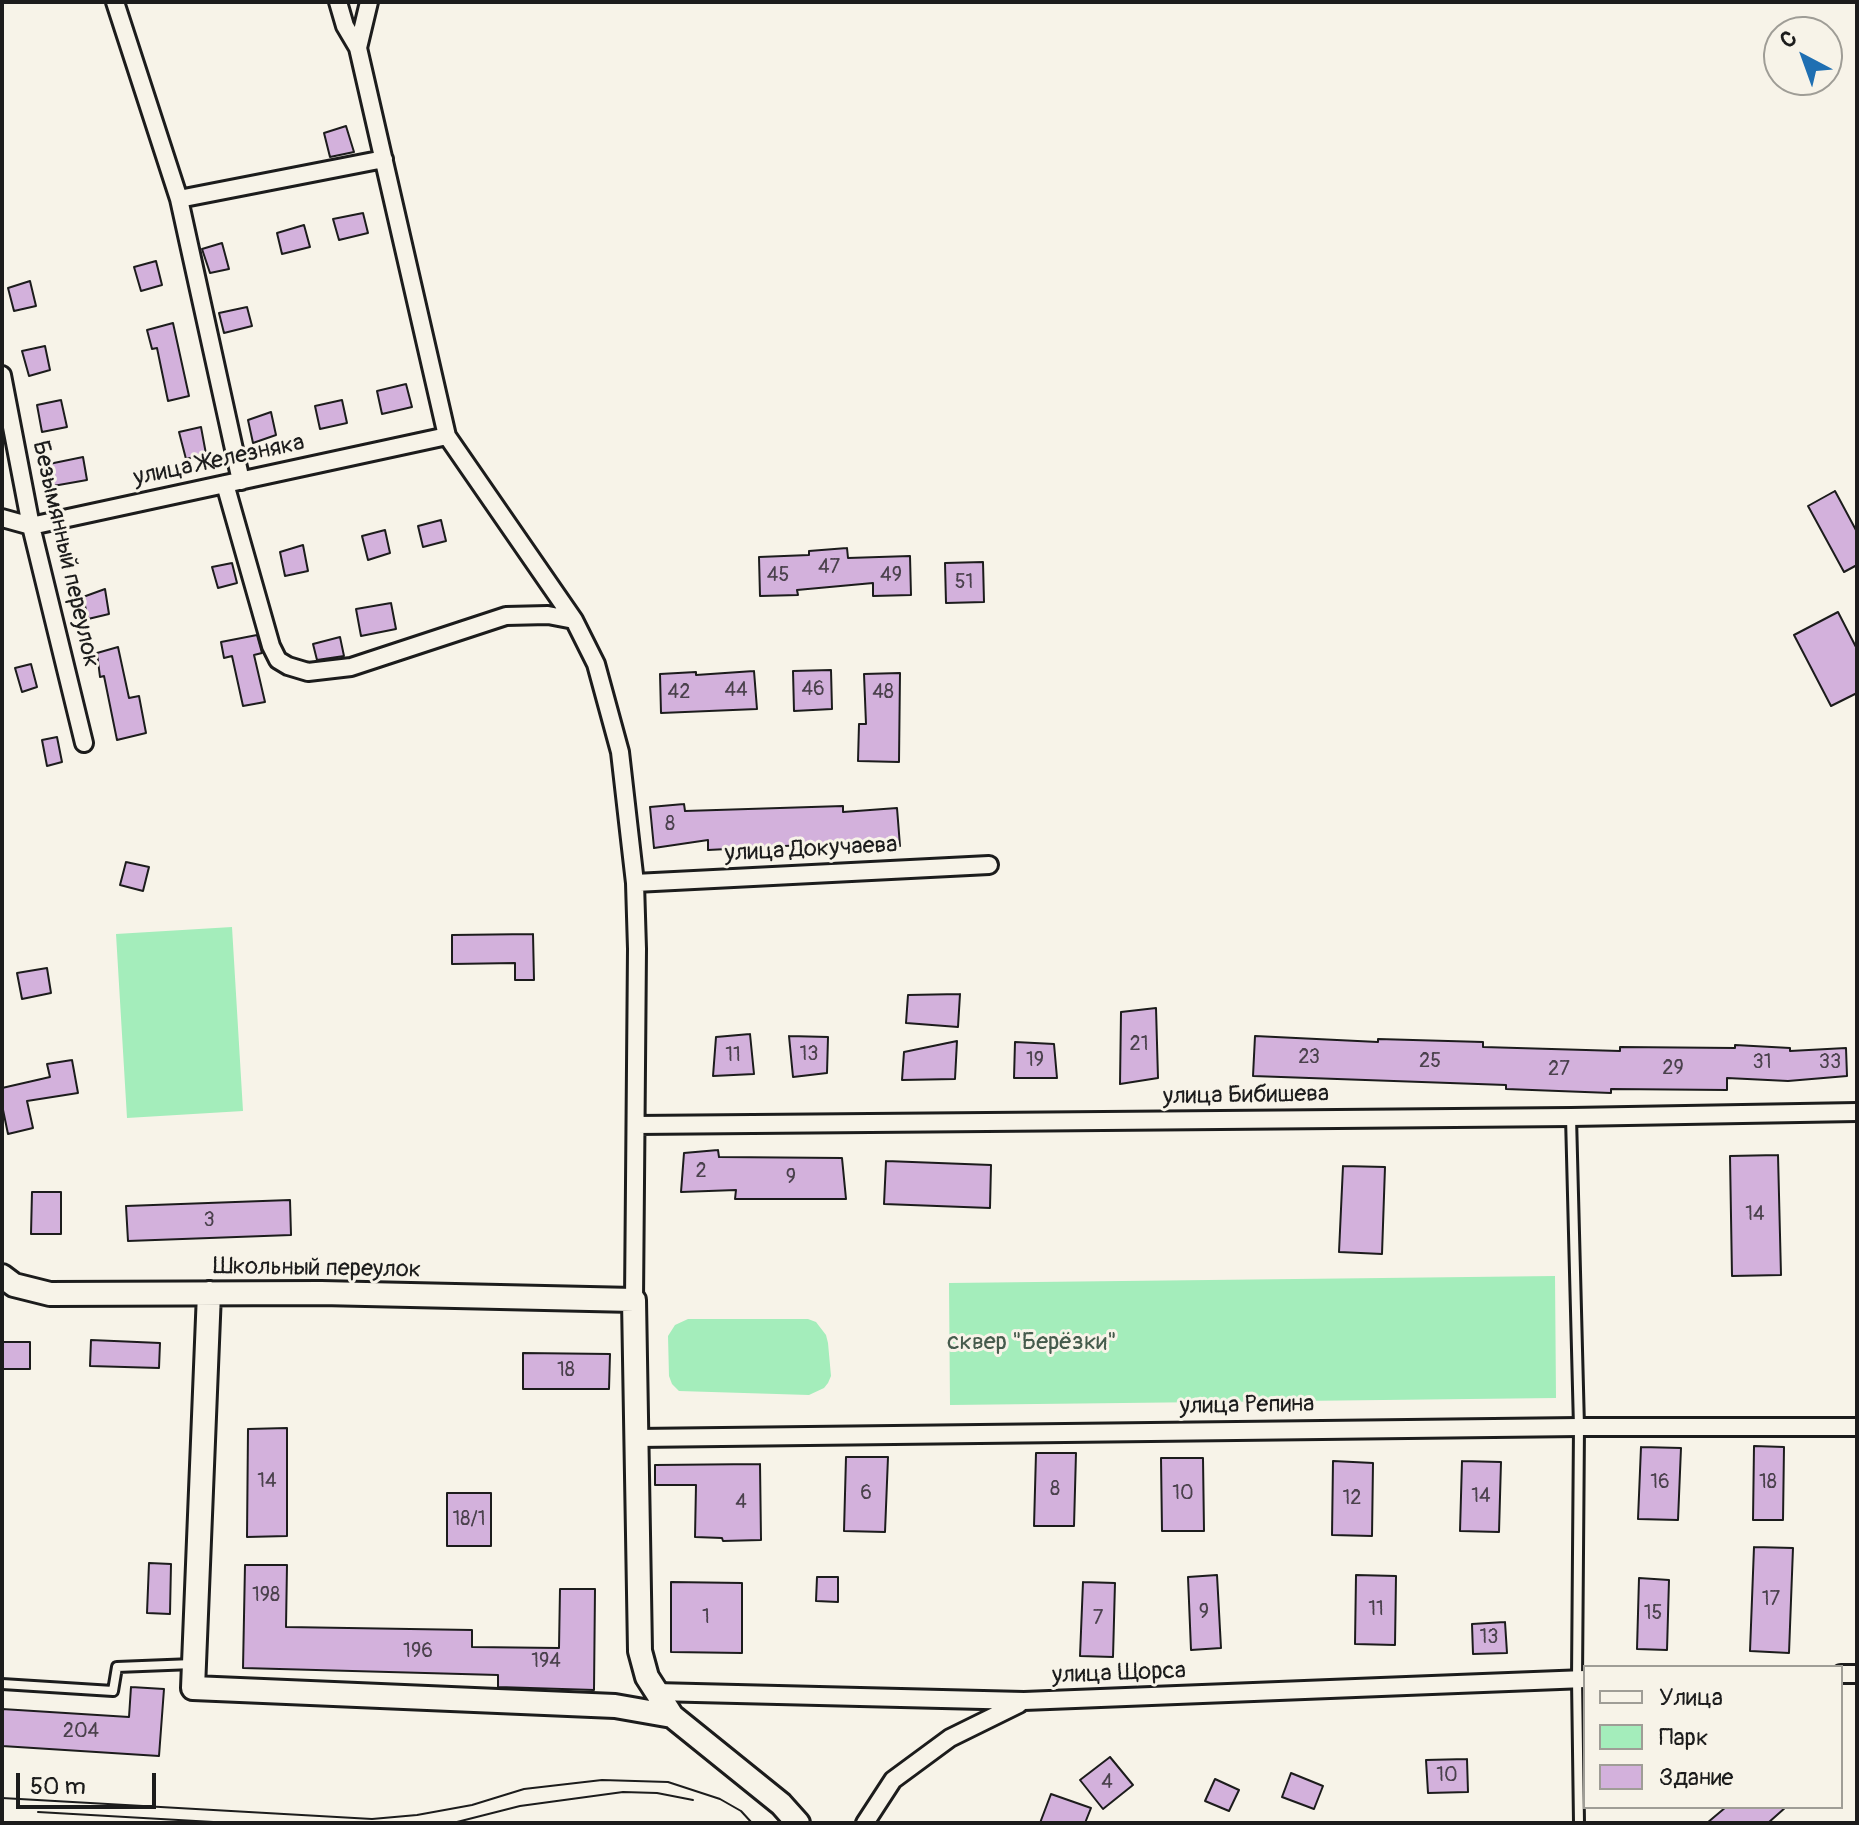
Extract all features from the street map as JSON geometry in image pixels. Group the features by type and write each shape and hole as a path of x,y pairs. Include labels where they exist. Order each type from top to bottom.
{"street":[{"path":"115,2 179,199 233,482 271,646 278,660 308,672 351,667 506,616 548,615 574,620"},
{"path":"338,2 345,26 358,48 447,436 574,620 596,664 620,752 635,883 634,1300 640,1651 647,1677 672,1716 781,1804 798,1823"},
{"path":"358,48 369,2"},
{"path":"179,199 384,159"},
{"name":"Безымянный переулок","path":"2,375 31,526 84,743"},
{"name":"улица Железняка","path":"2,518 31,526 447,436"},
{"name":"улица Докучаева","path":"635,883 989,865"},
{"name":"улица Бибишева","path":"636,1125 1857,1112"},
{"name":"Школьный переулок","path":"2,1277 14,1285 50,1294 321,1293 634,1300"},
{"path":"209,1293 193,1688 615,1706 672,1716"},
{"name":"улица Репина","path":"637,1438 1579,1427 1857,1427"},
{"name":"улица Щорса","path":"655,1692 1024,1701 1581,1679"},
{"path":"865,1823 893,1780 950,1738 1024,1701"}],"lane":[{"path":"1571,1117 1579,1427 1579,1823"},
{"path":"2,1684 113,1691 117,1667 194,1664"}],"green space":[{"path":"232,927 243,1111 127,1118 116,934"},
{"name":"сквер \"Берёзки\"","path":"1555,1276 1556,1398 950,1405 949,1283"},
{"path":"688,1319 808,1319 816,1322 826,1335 831,1376 824,1388 809,1395 679,1391 669,1376 668,1336 675,1325"}],"building":[{"path":"346,126 354,152 330,157 324,133"},
{"path":"363,213 368,233 339,240 333,219"},
{"path":"304,225 310,247 282,254 277,233"},
{"path":"222,243 229,269 210,273 202,249"},
{"path":"156,261 162,285 141,291 134,267"},
{"path":"30,281 36,306 14,311 8,288"},
{"path":"247,307 252,326 224,333 219,313"},
{"path":"173,323 189,396 168,401 157,348 152,349 147,330"},
{"path":"45,346 50,370 29,376 22,351"},
{"path":"406,384 412,407 382,414 377,391"},
{"path":"61,400 67,427 42,432 37,405"},
{"path":"342,400 347,423 320,429 315,406"},
{"path":"271,412 276,435 253,443 248,420"},
{"path":"201,427 206,454 186,459 179,432"},
{"path":"83,457 87,480 53,486 49,464"},
{"path":"1835,491 1857,532 1857,565 1844,572 1808,506"},
{"path":"441,520 446,541 423,547 418,526"},
{"path":"385,530 390,553 368,560 362,536"},
{"path":"303,545 308,571 285,576 280,552"},
{"path":"847,548 848,558 910,556 911,595 873,596 873,583 797,590 798,595 760,596 759,557 809,555 809,551"},
{"path":"983,562 984,602 946,603 945,563"},
{"path":"232,563 237,583 218,588 212,567"},
{"path":"105,589 109,614 88,619 83,597"},
{"path":"391,603 396,629 361,636 356,609"},
{"path":"1838,612 1857,649 1857,693 1831,706 1794,635"},
{"path":"257,635 262,653 254,655 265,702 243,706 232,656 224,658 221,642"},
{"path":"340,637 344,656 317,660 313,644"},
{"path":"118,647 129,698 139,696 146,733 117,740 104,676 100,677 97,653"},
{"path":"31,664 37,687 22,692 15,668"},
{"path":"831,670 832,709 794,711 793,671"},
{"path":"754,671 757,709 661,713 660,674"},
{"path":"900,673 899,762 858,761 859,724 866,724 864,674"},
{"path":"57,737 62,762 47,766 42,740"},
{"path":"684,804 685,811 843,806 843,812 897,808 900,846 862,848 861,842 708,850 708,840 654,848 650,807"},
{"path":"126,862 149,867 143,891 120,885"},
{"path":"533,934 534,980 515,980 515,963 452,964 452,935"},
{"path":"47,968 51,993 22,999 17,973"},
{"path":"960,994 958,1027 906,1023 908,995"},
{"path":"1156,1008 1158,1078 1120,1084 1121,1012"},
{"path":"750,1034 754,1074 713,1076 716,1037"},
{"path":"789,1036 828,1037 827,1073 793,1077"},
{"path":"1255,1036 1378,1042 1378,1039 1483,1042 1483,1047 1620,1051 1620,1047 1735,1048 1735,1045 1790,1048 1790,1051 1846,1048 1847,1076 1788,1081 1727,1078 1727,1090 1611,1089 1611,1093 1506,1089 1506,1085 1253,1076"},
{"path":"957,1041 955,1079 902,1080 904,1052"},
{"path":"1015,1042 1054,1044 1057,1078 1014,1078"},
{"path":"72,1060 78,1093 27,1101 33,1128 8,1134 2,1088 50,1077 47,1064"},
{"path":"718,1150 719,1157 842,1158 846,1199 735,1199 736,1190 681,1192 684,1153"},
{"path":"1778,1155 1781,1275 1732,1276 1730,1156"},
{"path":"886,1161 991,1165 990,1208 884,1204"},
{"path":"1343,1166 1385,1167 1382,1254 1339,1252"},
{"path":"32,1192 61,1192 61,1234 31,1234"},
{"path":"290,1200 291,1235 128,1241 126,1206"},
{"path":"91,1340 160,1343 159,1368 90,1366"},
{"path":"2,1342 30,1342 30,1369 2,1369"},
{"path":"523,1353 610,1354 609,1389 523,1389"},
{"path":"287,1428 287,1536 247,1537 248,1429"},
{"path":"1754,1446 1784,1447 1783,1520 1753,1520"},
{"path":"1641,1447 1681,1448 1678,1520 1638,1519"},
{"path":"1036,1453 1076,1453 1074,1526 1034,1526"},
{"path":"846,1457 888,1457 885,1532 844,1531"},
{"path":"1161,1458 1203,1458 1204,1531 1162,1531"},
{"path":"1333,1461 1373,1463 1372,1536 1332,1535"},
{"path":"1462,1461 1501,1462 1499,1532 1460,1531"},
{"path":"760,1464 761,1540 723,1541 722,1538 695,1537 696,1485 655,1485 655,1465"},
{"path":"447,1493 491,1493 491,1546 447,1546"},
{"path":"1754,1547 1793,1548 1789,1653 1750,1651"},
{"path":"149,1563 171,1564 170,1614 147,1613"},
{"path":"245,1565 287,1565 286,1627 472,1630 472,1647 559,1648 560,1589 595,1589 594,1690 498,1687 498,1675 243,1668"},
{"path":"1217,1575 1221,1648 1191,1650 1188,1577"},
{"path":"1356,1575 1396,1576 1395,1645 1355,1644"},
{"path":"817,1577 838,1577 838,1602 816,1601"},
{"path":"1639,1578 1669,1580 1667,1650 1637,1649"},
{"path":"671,1582 742,1583 742,1653 671,1652"},
{"path":"1083,1582 1115,1583 1113,1657 1080,1656"},
{"path":"1505,1622 1507,1653 1473,1654 1472,1624"},
{"path":"131,1687 164,1689 159,1756 2,1746 2,1709 129,1717"},
{"path":"1110,1757 1133,1785 1103,1809 1080,1780"},
{"path":"1467,1759 1468,1792 1428,1793 1426,1760"},
{"path":"1291,1773 1323,1786 1314,1809 1282,1797"},
{"path":"1215,1779 1239,1790 1229,1811 1205,1801"},
{"path":"1051,1794 1091,1808 1085,1823 1040,1823"},
{"path":"1724,1809 1784,1809 1768,1823 1707,1823"}],"tram line":[{"path":"2,1798 372,1819 472,1805 524,1789 602,1780 668,1782 720,1799 741,1811 752,1823"},
{"path":"453,1823 520,1806 623,1792 657,1793 693,1800"},
{"path":"38,1812 231,1823"}]}
